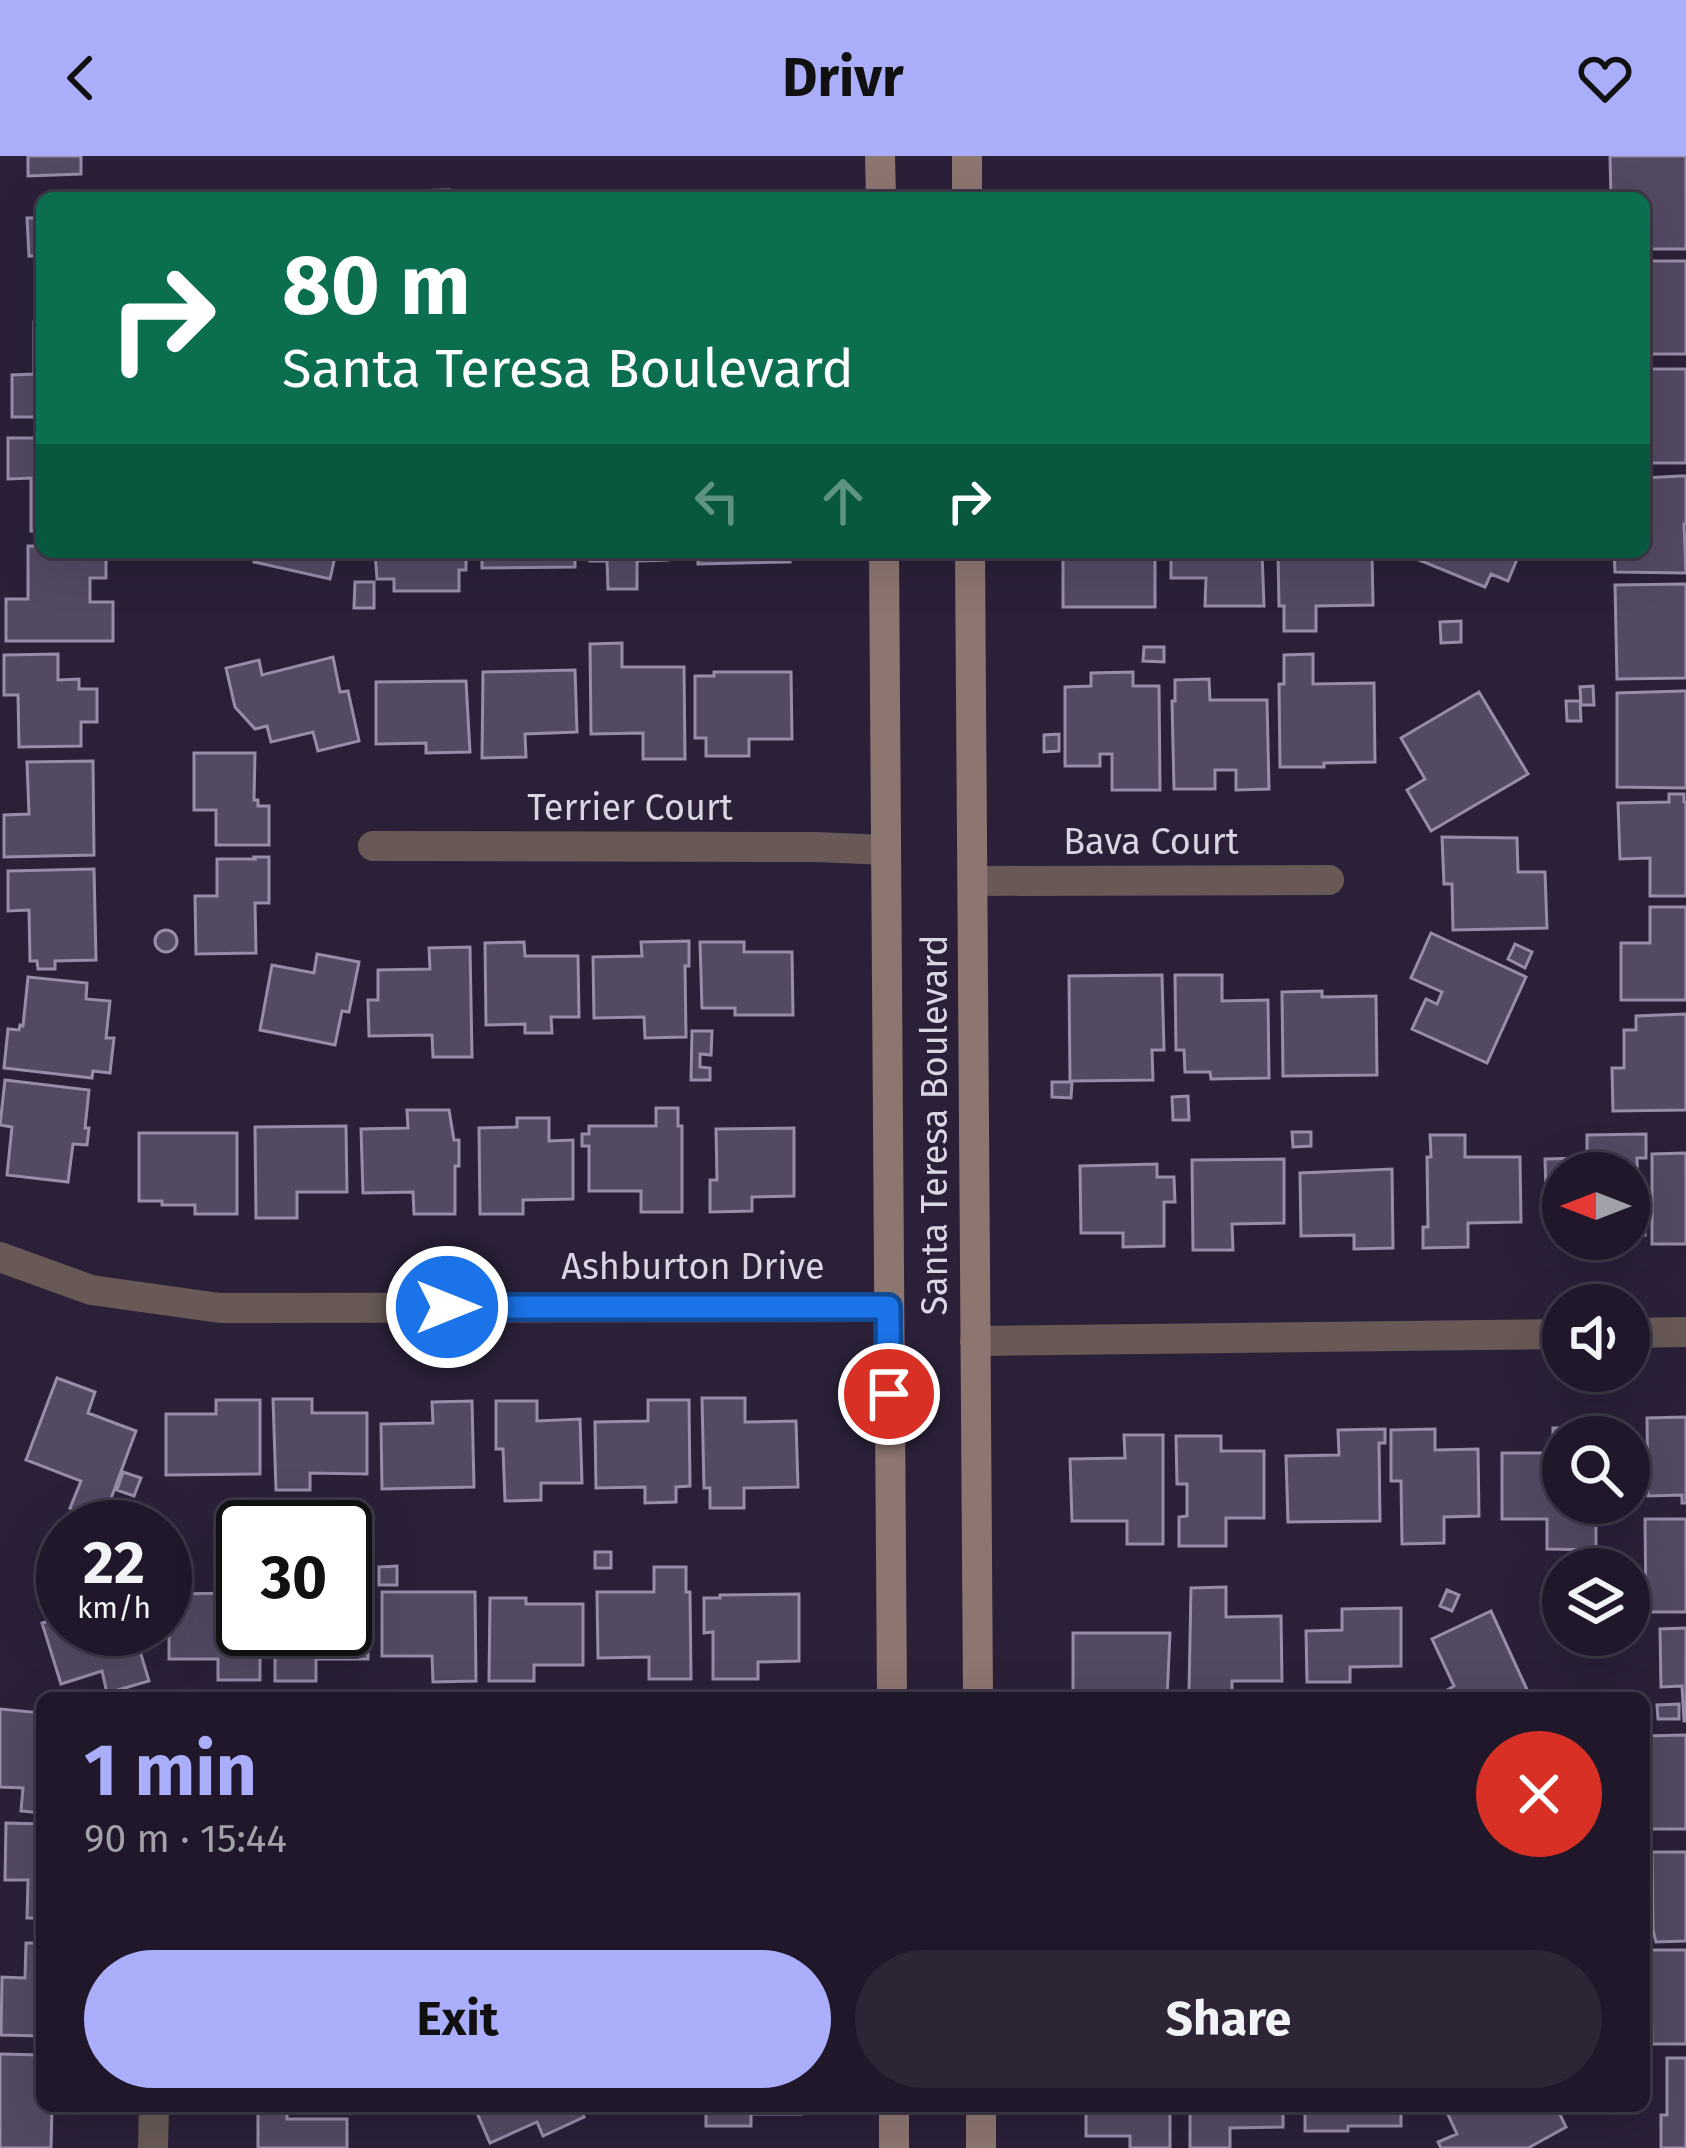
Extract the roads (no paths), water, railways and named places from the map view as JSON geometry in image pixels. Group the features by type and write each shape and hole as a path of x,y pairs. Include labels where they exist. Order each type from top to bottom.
{"main road":[{"path":"880,156 881,192"},
{"path":"967,156 967,192"},
{"name":"Santa Teresa Boulevard","path":"884,558 892,1692"},
{"name":"Santa Teresa Boulevard","path":"970,558 978,1692"},
{"path":"894,2112 894,2148"},
{"path":"981,2112 981,2148"}],"street":[{"name":"Terrier Court","path":"373,846 886,850"},
{"name":"Bava Court","path":"973,881 1330,880"},
{"name":"Ashburton Drive","path":"0,1257 91,1290 220,1308 888,1307"},
{"path":"1650,1333 1686,1332"},
{"path":"975,1341 1542,1334"},
{"path":"153,2148 154,2112"}]}
